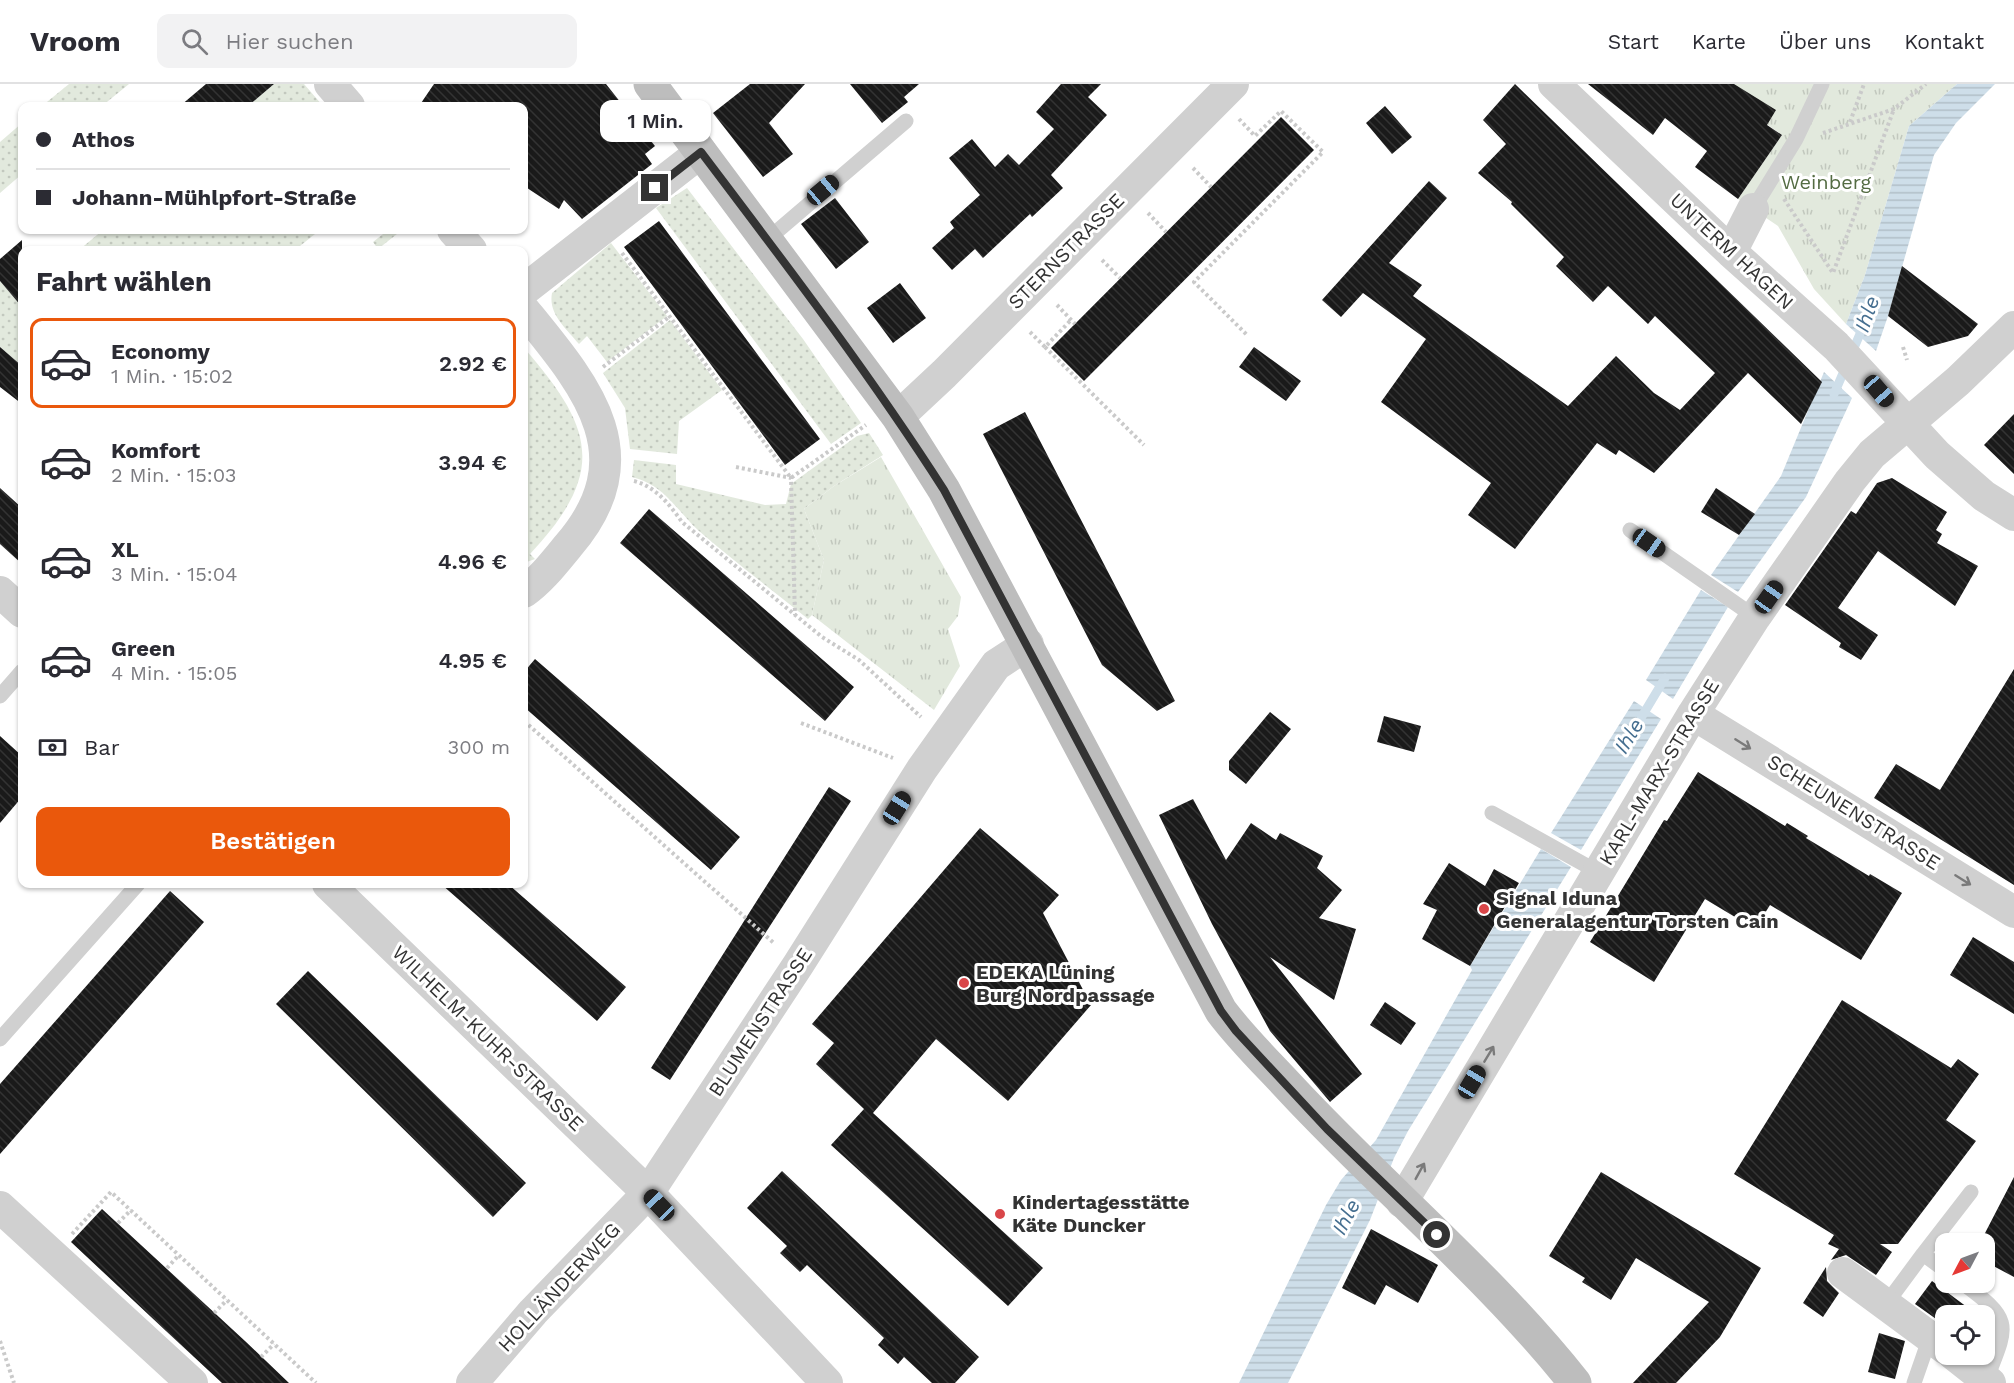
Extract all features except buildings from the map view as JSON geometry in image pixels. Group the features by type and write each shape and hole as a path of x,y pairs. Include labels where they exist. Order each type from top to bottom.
{"street":[{"path":"330,84 346,102"},
{"path":"650,84 768,239 885,419 944,490 1028,644 1221,1011 1236,1031 1352,1153 1508,1305 1575,1383"},
{"name":"UNTERM HAGEN","path":"1554,84 1731,252 1836,346 1958,474 1984,496 2014,515"},
{"name":"STERNSTRASSE","path":"885,419 976,342 1232,98"},
{"path":"528,287 701,152"},
{"path":"1731,252 1753,209"},
{"path":"457,234 467,246"},
{"path":"528,315 567,364 592,403 603,439 603,475 594,510 582,530 537,582 528,589"},
{"name":"KARL-MARX-STRASSE","path":"1398,1197 1587,865 1693,714 1744,609 1859,468 1907,423 1958,381 2014,327"},
{"path":"0,592 18,608"},
{"name":"BLUMENSTRASSE","path":"648,1193 798,965 921,769 996,665 1028,644"},
{"name":"SCHEUNENSTRASSE","path":"1693,714 2014,912"},
{"name":"WILHELM-KUHR-STRASSE","path":"332,888 648,1193"},
{"path":"648,1193 827,1383"},
{"name":"HOLLÄNDERWEG","path":"472,1383 533,1312 648,1193"},
{"path":"0,1207 192,1383"},
{"path":"1843,1272 1935,1341"},
{"path":"1966,1365 1988,1382"}],"lane":[{"path":"1753,209 1796,139 1822,84"},
{"path":"768,239 906,121"},
{"path":"1630,530 1744,609"},
{"path":"0,696 18,676"},
{"path":"1492,813 1587,865"},
{"path":"0,1039 134,888"},
{"path":"1886,1304 1971,1192"},
{"path":"1923,1254 1935,1263"},
{"path":"1976,1293 2001,1317 2003,1330 1988,1382"},
{"path":"1914,1383 1935,1357"}],"path":[{"path":"1849,123 1864,84"},
{"path":"1796,139 1894,109 1926,84"},
{"path":"1232,98 1255,136 1281,111 1323,152 1194,282 1248,336"},
{"path":"1771,179 1833,273 1894,109"},
{"path":"1191,166 1211,187"},
{"path":"1146,211 1166,232"},
{"path":"618,247 791,478 795,615"},
{"path":"1100,257 1120,278"},
{"path":"1045,347 1073,322 1056,304"},
{"path":"597,372 669,317"},
{"path":"1029,331 1144,445"},
{"path":"1903,347 1907,360"},
{"path":"736,467 791,478 885,419"},
{"path":"603,475 646,485 668,504 682,522 822,637 859,660 945,736"},
{"path":"801,723 921,769"},
{"path":"528,725 798,965"},
{"path":"54,1255 111,1192 316,1383"},
{"path":"118,1223 131,1210"},
{"path":"167,1268 179,1255"},
{"path":"214,1312 227,1300"},
{"path":"0,1341 14,1383"},
{"path":"261,1357 274,1344"}],"green space":[{"path":"69,84 129,84 107,102 47,102"},
{"path":"274,84 304,84 320,102 253,102"},
{"name":"Weinberg","path":"1730,84 1957,84 1909,126 1865,275 1846,324 1814,289 1778,226 1738,199 1782,135 1735,102"},
{"path":"18,126 18,177 0,193 0,142"},
{"path":"687,188 803,339 861,423 831,444 656,208"},
{"path":"98,234 315,234 300,246 84,246"},
{"path":"383,234 397,234 382,246 376,246 373,242"},
{"path":"611,243 667,316 607,362 587,336 579,344 555,314 551,301 552,293"},
{"path":"0,281 18,302 18,363 0,347"},
{"path":"670,320 722,390 679,421 677,454 630,449 625,408 603,373"},
{"path":"528,353 548,376 565,402 577,427 582,450 580,474 571,498 555,525 530,554 535,559 528,562"},
{"path":"869,433 883,455 834,486 804,509 824,560 812,615 808,619 699,531 662,492 632,477 634,460 676,465 676,484 765,505 786,504 791,484 857,436"},
{"path":"881,457 961,597 958,616 948,629 960,666 934,710 812,615 824,560 804,509 834,486"}],"water":[{"path":"1957,84 1995,84 1956,123 1934,155 1876,351 1846,324 1865,275 1909,126"},
{"path":"1824,372 1852,398 1806,497 1738,592 1711,575 1781,476"},
{"path":"1701,590 1728,607 1673,699 1646,680"},
{"path":"1634,701 1661,719 1581,850 1551,833"},
{"path":"1541,849 1571,867 1408,1131 1394,1158 1370,1220 1288,1383 1239,1383 1326,1205 1341,1180 1376,1140 1472,970 1470,966"}],"waterway":[{"name":"Ihle","path":"1834,394 1863,327"},
{"name":"Ihle","path":"1641,718 1665,678"}],"place":[{"name":"Signal Iduna Generalagentur Torsten Cain","path":"1484,909"},
{"name":"EDEKA Lüning Burg Nordpassage","path":"964,983"},
{"name":"Kindertagesstätte Käte Duncker","path":"1000,1214"}],"route":[{"path":"655,188 701,152 768,239 898,417 944,490 1028,644 1102,789 1221,1011 1236,1031 1327,1129 1437,1235"}]}
